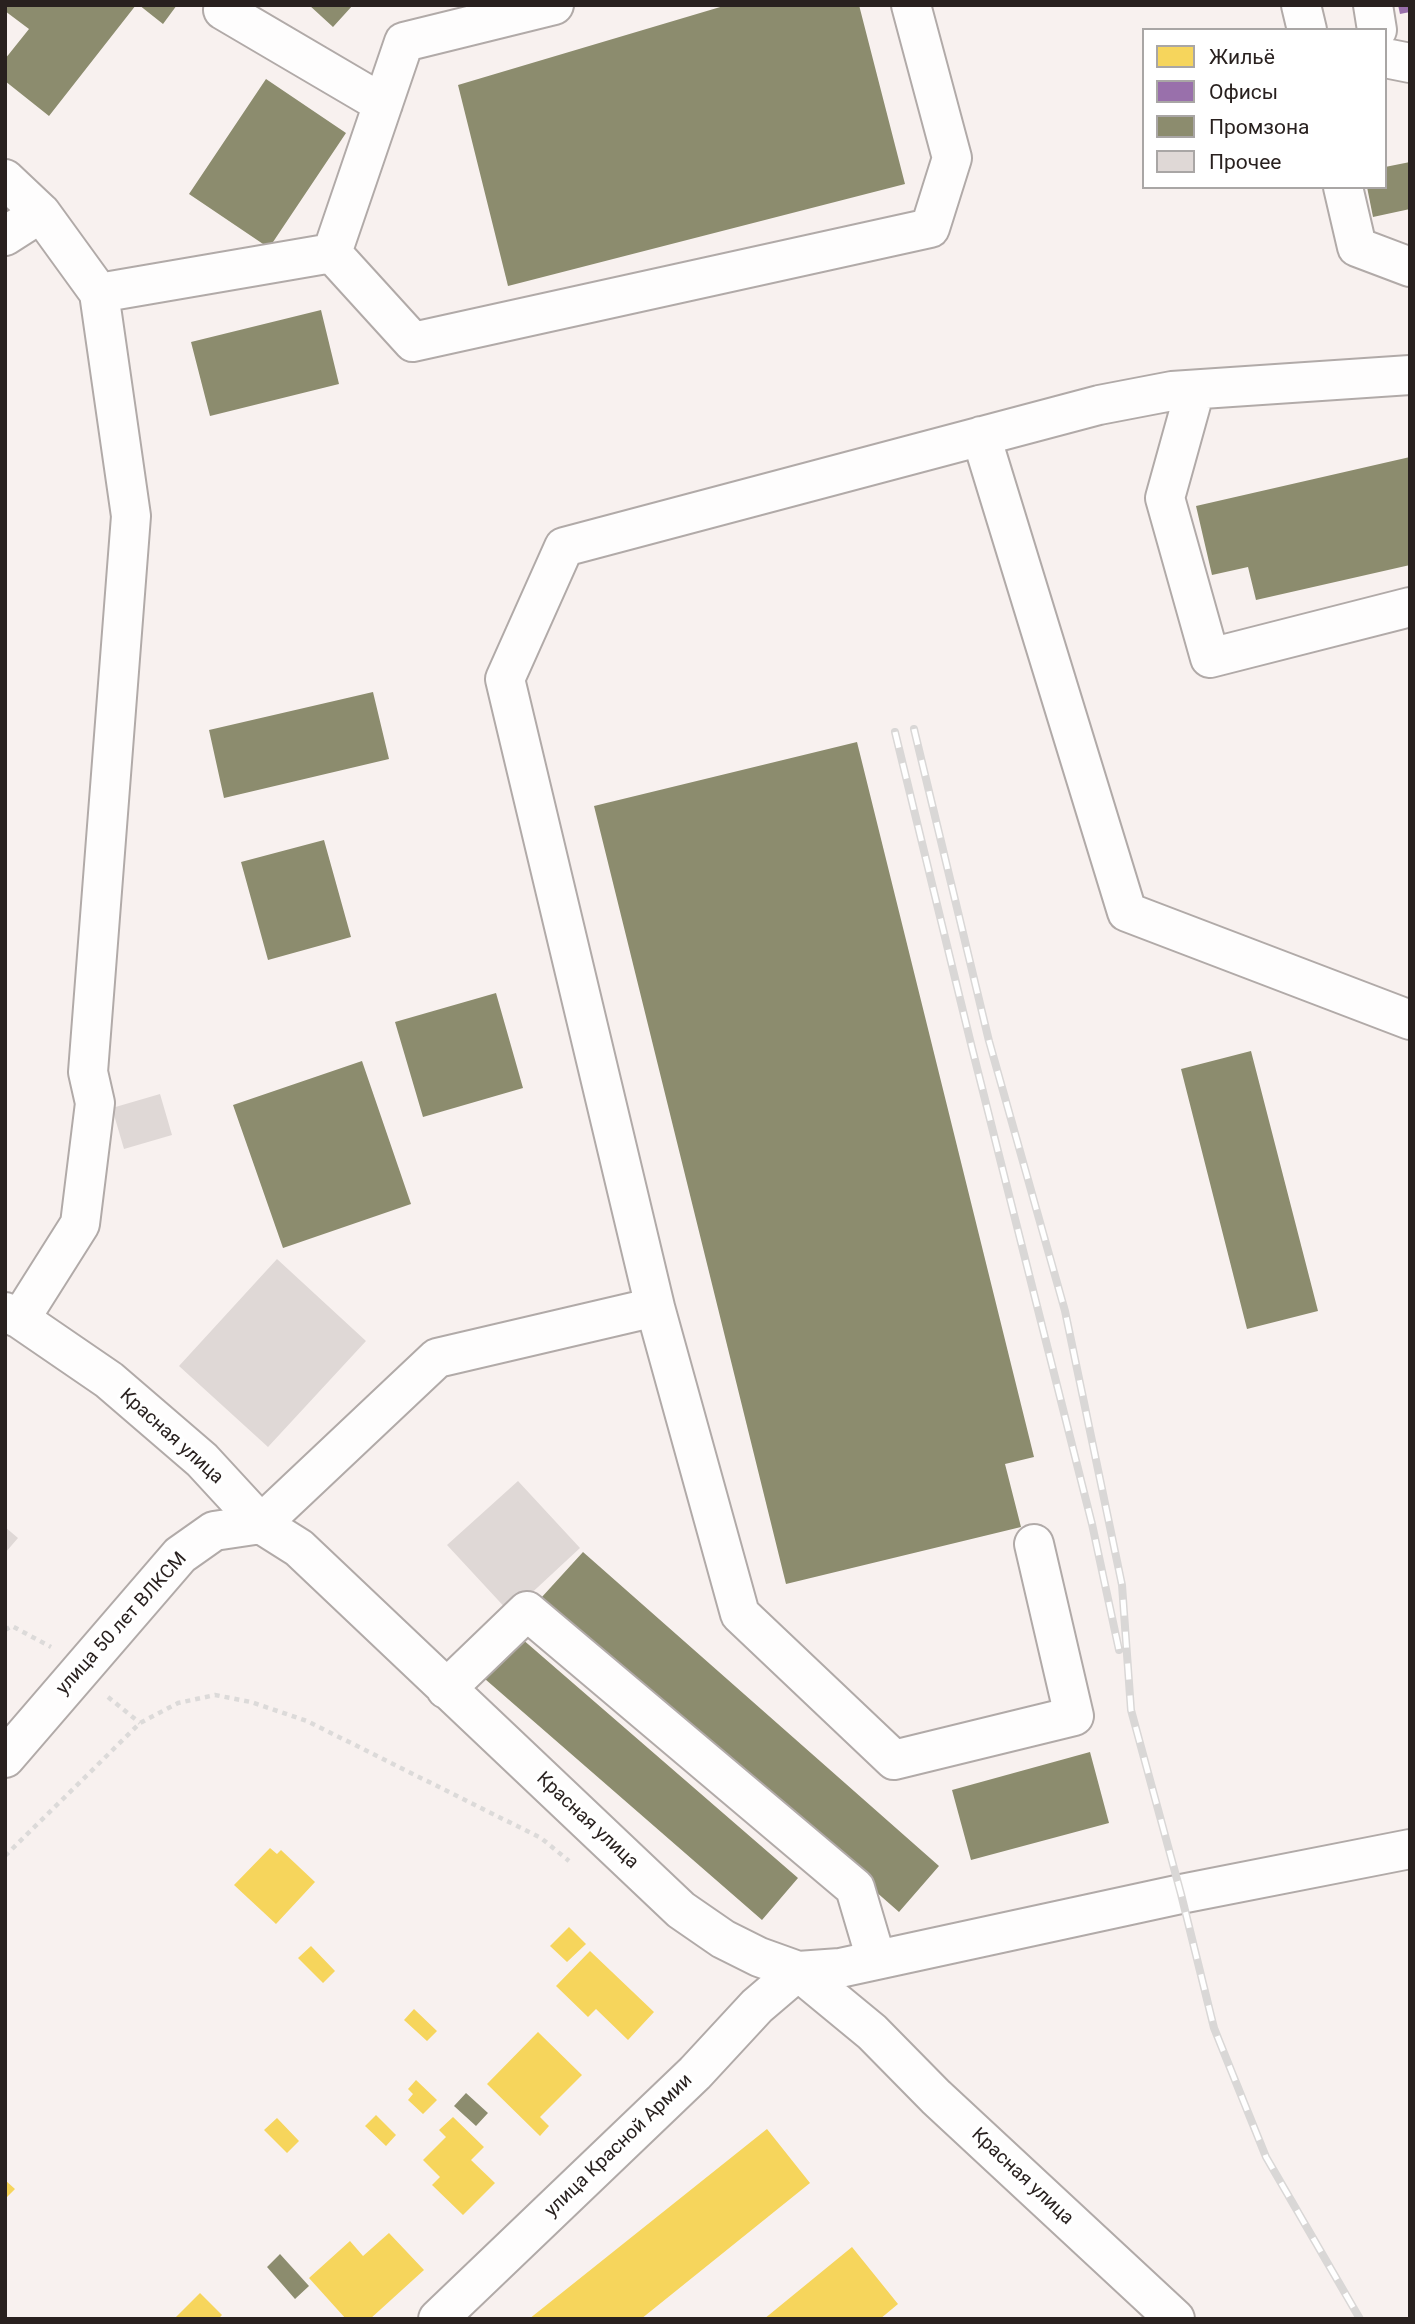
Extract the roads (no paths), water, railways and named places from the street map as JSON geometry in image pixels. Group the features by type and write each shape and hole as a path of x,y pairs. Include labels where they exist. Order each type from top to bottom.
{"street":[{"path":"226,5 223,10 383,104"},
{"path":"332,253 414,342 930,228 952,158 911,5"},
{"path":"1301,5 1307,28"},
{"path":"1373,5 1377,28"},
{"path":"332,253 404,42 545,6"},
{"path":"1387,58 1410,63"},
{"path":"5,179 41,213 99,293 131,516 88,1072 95,1102 80,1224 13,1316"},
{"path":"1343,189 1357,247 1410,267"},
{"path":"5,236 41,213"},
{"path":"99,293 332,253"},
{"path":"1034,1544 1074,1716 894,1760 740,1614 654,1307 505,680 564,547 1099,405 1172,391 1410,375"},
{"path":"1195,390 1165,498 1210,658 1410,607"},
{"path":"981,436 1127,912 1410,1020"},
{"path":"261,1524 437,1358 654,1307"},
{"name":"Красная улица","path":"13,1316 109,1381 202,1460 261,1524 299,1548 681,1910 723,1939 759,1957 798,1971 872,2032 936,2097 1175,2319"},
{"name":"улица 50 лет ВЛКСМ","path":"5,1758 180,1555 214,1531 261,1524"},
{"path":"446,1689 527,1611 855,1888 876,1959"},
{"path":"798,1971 840,1968 1155,1899 1410,1849"},
{"name":"улица Красной Армии","path":"438,2319 695,2073 757,2006 798,1971"}],"railway":[{"path":"914,729 989,1041 1065,1311 1122,1585 1131,1710 1214,2028 1266,2157 1360,2319"},
{"path":"895,732 1092,1524 1119,1650"}]}
